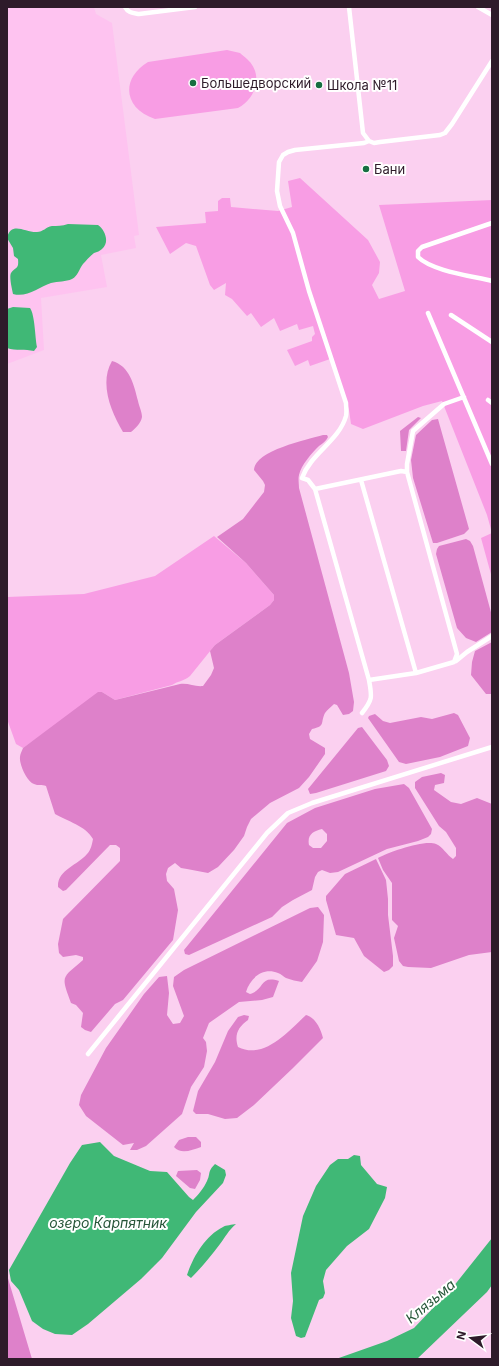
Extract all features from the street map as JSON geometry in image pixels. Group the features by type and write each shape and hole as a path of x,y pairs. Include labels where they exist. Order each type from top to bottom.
{"street":[{"path":"126,8 132,13 139,14 195,7"},
{"path":"349,7 363,132 369,141 374,143 434,136 445,133 492,61"},
{"path":"478,7 492,15"},
{"path":"362,713 372,697 369,680 315,489 308,480 302,478 306,469 314,458 340,430 346,415 346,403 309,291 293,233 280,206 277,190 279,162 283,155 288,152 364,143 369,141"},
{"path":"492,223 422,247 418,251 418,257 423,262 463,275 492,281"},
{"path":"428,313 492,464"},
{"path":"451,315 492,342"},
{"path":"454,662 457,654 407,472 407,464 413,431 444,404 464,397"},
{"path":"315,489 401,471 407,472"},
{"path":"361,480 416,673"},
{"path":"369,680 416,673 454,662 492,636"},
{"path":"88,1054 267,833 288,813 312,803 492,747"}],"shaded area":[{"path":"7,7 94,7 96,14 112,23 139,235 134,236 136,248 101,255 107,287 41,298 44,350 7,364"},
{"name":"Большедворский","path":"227,50 240,53 252,65 255,72 256,86 249,99 238,108 155,119 137,108 132,101 129,93 133,77 139,69 148,62"},
{"path":"300,178 368,240 380,262 379,273 372,285 379,299 405,291 379,205 492,200 492,533 487,515 442,401 423,406 363,429 351,424 349,410 333,358 310,366 308,360 295,366 287,350 312,341 312,337 315,334 313,326 299,330 297,324 280,331 274,318 261,327 251,313 247,316 232,299 225,295 226,283 214,290 210,285 196,246 186,243 170,254 156,227 206,223 205,212 218,211 218,201 222,198 230,198 231,207 278,211 292,207 288,181"},
{"path":"112,361 123,367 130,377 141,411 141,421 131,432 123,432 114,416 108,397 108,370"},
{"path":"418,417 421,418 409,430 406,451 401,451 400,431"},
{"path":"438,419 469,529 464,534 433,543 413,478 411,460 416,435 432,420"},
{"path":"327,435 328,437 304,463 300,471 299,488 349,673 354,702 353,711 349,714 343,715 337,705 334,704 326,712 322,724 319,727 312,729 309,734 310,739 325,748 325,754 309,777 299,788 270,803 251,819 244,836 234,850 218,867 208,873 181,868 175,863 168,868 166,874 167,881 174,889 178,910 173,940 123,1000 115,1004 91,1032 85,1030 81,1027 83,1013 76,1005 71,1003 65,982 67,975 83,960 83,957 76,955 63,957 59,953 58,944 63,919 120,861 120,848 116,845 110,845 66,890 63,891 58,887 61,876 83,858 91,847 93,839 90,834 81,827 55,814 46,786 31,783 24,772 20,760 21,752 23,748 98,692 102,692 115,700 180,684 203,686 214,668 210,651 215,645 270,605 274,600 274,595 246,563 217,537 243,519 264,492 265,485 254,470 257,463 263,457 272,451"},
{"path":"492,533 492,578 481,538"},
{"path":"214,536 246,563 274,595 274,600 270,605 215,645 186,679 172,685 115,700 102,692 23,748 16,744 7,719 7,597 84,594 155,576"},
{"path":"466,539 470,541 473,546 492,616 492,632 476,642 466,638 457,628 436,554 439,546"},
{"path":"492,642 492,694 486,694 471,675 472,662 475,651"},
{"path":"454,713 458,715 470,738 468,746 440,757 406,764 399,762 368,718 369,716 375,714 383,721 390,723 421,717 432,719"},
{"path":"362,727 387,760 389,766 386,771 310,794 308,789 358,728"},
{"path":"441,773 445,775 444,783 435,785 434,790 451,802 461,804 477,798 492,804 492,952 469,955 431,968 408,967 403,966 399,961 394,938 398,926 392,920 392,883 383,870 378,858 407,847 424,843 438,845 453,859 456,856 456,848 446,832 439,826 415,788 415,782 422,777"},
{"path":"404,784 409,788 432,829 431,834 428,837 418,841 387,849 338,872 330,873 322,870 318,872 315,877 312,890 282,907 272,917 189,955 185,954 184,950 287,823 315,808 375,789","holes":["322,829 327,834 327,841 321,848 313,848 309,845 309,839 313,832"]},
{"path":"376,859 386,880 388,915 393,956 393,966 384,972 364,956 354,938 336,935 326,900 326,896 345,874"},
{"path":"318,907 324,915 323,942 317,961 302,982 285,978 279,973 267,971 258,975 251,982 246,992 250,994 255,992 265,981 268,980 279,981 273,997 262,1000 239,1002 209,1023 203,1038 206,1042 207,1051 204,1067 191,1087 182,1114 146,1146 137,1150 130,1150 134,1143 123,1145 86,1116 79,1105 81,1095 106,1048 144,994 159,977 167,976 169,993 167,1015 173,1024 180,1023 184,1016 173,986 174,977 184,970 310,908"},
{"path":"244,1015 249,1016 248,1020 239,1028 236,1039 238,1047 248,1050 257,1050 275,1042 306,1015 312,1018 317,1024 323,1038 254,1105 237,1118 225,1119 208,1114 196,1114 193,1111 198,1091 215,1062 228,1031 238,1017"},
{"path":"188,1137 196,1137 201,1142 201,1147 180,1151 174,1147 179,1140"},
{"path":"197,1170 201,1173 200,1180 195,1189 190,1188 176,1176 178,1171"},
{"path":"7,1275 32,1359 7,1359"}],"water":[{"path":"68,224 98,225 106,236 106,243 101,250 94,253 83,264 76,276 72,279 51,283 23,295 13,294 10,275 18,266 18,259 14,256 13,248 7,238 9,233 15,228 39,232 52,226 62,226"},
{"path":"13,307 30,308 32,311 37,347 34,351 7,348 7,309"},
{"name":"озеро Карпятник","path":"100,1142 114,1156 150,1171 167,1172 193,1200 204,1186 210,1171 215,1164 225,1170 226,1175 223,1183 196,1212 162,1258 141,1279 88,1324 72,1335 55,1334 43,1329 32,1321 19,1290 11,1281 9,1270 70,1163 82,1145"},
{"path":"354,1155 360,1156 361,1165 377,1184 387,1187 385,1198 369,1229 347,1246 326,1270 323,1281 325,1293 323,1298 319,1300 305,1337 301,1338 296,1336 291,1318 293,1301 291,1273 303,1216 316,1186 330,1165 338,1159 348,1159"},
{"path":"236,1224 203,1266 191,1278 187,1275 196,1254 205,1241 224,1226"},
{"path":"492,1238 492,1285 487,1292 417,1359 336,1359 387,1341 414,1328 453,1287"}],"place":[{"name":"Большедворский","path":"193,83"},
{"name":"Школа №11","path":"319,85"},
{"name":"Бани","path":"366,169"}],"water label":[{"name":"Клязьма","path":"430,1301"}]}
